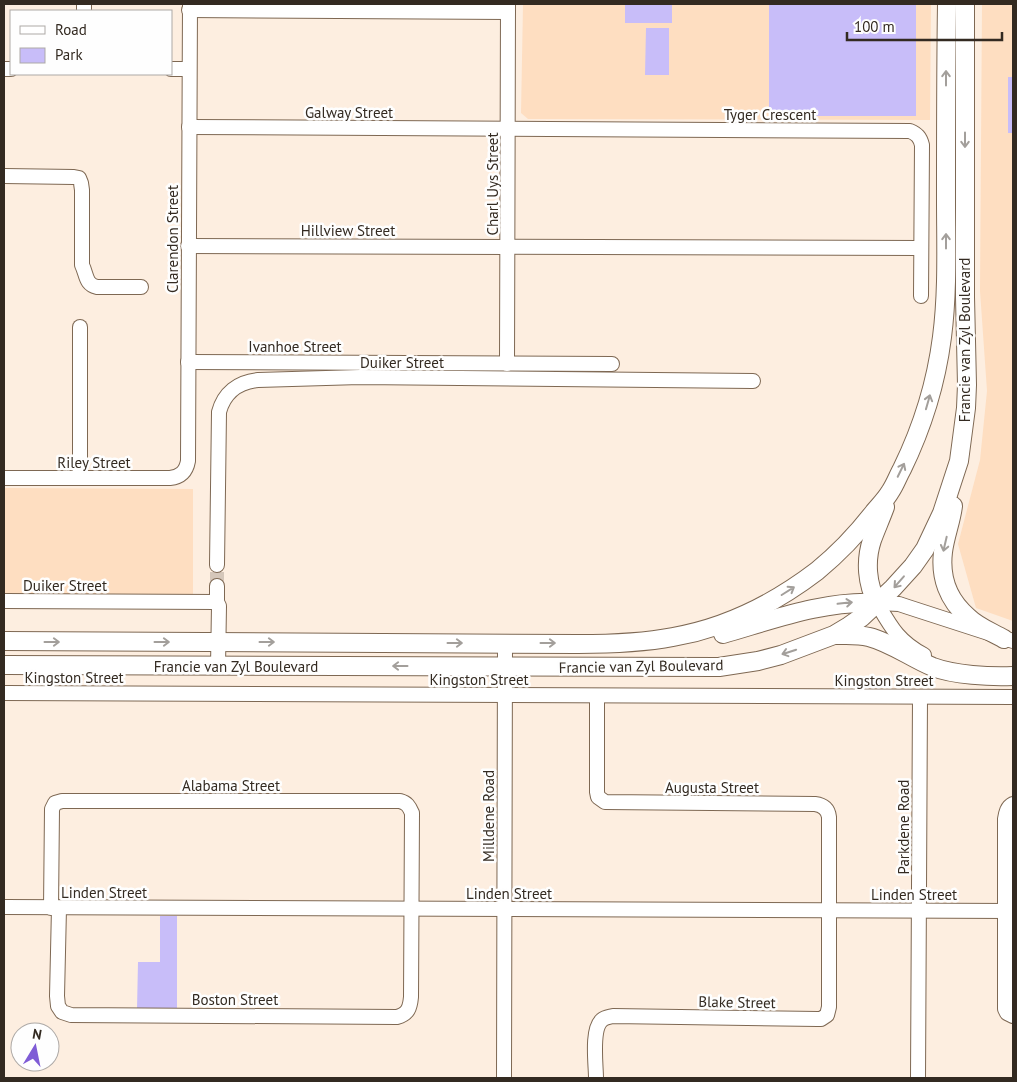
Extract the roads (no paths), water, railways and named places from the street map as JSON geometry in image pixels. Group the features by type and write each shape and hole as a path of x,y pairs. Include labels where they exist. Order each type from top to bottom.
{"main road":[{"name":"Francie van Zyl Boulevard","path":"4,641 592,644 631,642 676,637 725,622 755,610 803,582 837,554 864,526 890,492 912,448 922,422 934,379 942,336 946,287 947,4"},
{"name":"Francie van Zyl Boulevard","path":"4,665 719,667 758,661 781,655 834,635 862,617 893,588 913,566 924,549 942,513 959,461 967,385 965,297 966,4"},
{"path":"959,461 951,518 943,550 942,568 944,582 948,592 968,618 1009,640"},
{"path":"592,644 632,647 667,645 716,636 792,614 839,603 877,602 870,587 868,573 869,550 890,492"},
{"path":"834,635 868,637 887,643 935,668 952,672 1013,676"}],"street":[{"path":"190,7 508,8"},
{"name":"Clarendon Street","path":"183,472 188,462 190,7"},
{"name":"Charl Uys Street","path":"507,364 508,8"},
{"path":"172,69 189,69"},
{"name":"Galway Street","path":"189,127 508,129"},
{"name":"Tyger Crescent","path":"508,129 910,131 917,135 922,145 921,296"},
{"path":"4,176 79,178 82,190 82,265 87,274 87,280 91,285 98,287 142,288"},
{"name":"Hillview Street","path":"188,246 508,246"},
{"path":"508,246 921,248"},
{"path":"80,327 80,478"},
{"name":"Ivanhoe Street","path":"188,362 612,364"},
{"name":"Duiker Street","path":"218,565 219,412 226,396 244,382 258,380 360,378 753,381"},
{"name":"Riley Street","path":"4,478 175,478 183,472"},
{"path":"217,586 217,602 219,606 218,666"},
{"name":"Duiker Street","path":"4,601 217,602"},
{"path":"877,602 899,604 1009,640"},
{"path":"877,602 891,627 900,638 923,654 958,665 1013,670"},
{"name":"Milldene Road","path":"504,1078 505,643"},
{"name":"Kingston Street","path":"4,693 1013,697"},
{"name":"Augusta Street","path":"597,696 597,792 600,799 608,803 820,804 827,810 829,818 829,910"},
{"name":"Parkdene Road","path":"918,1078 920,697"},
{"name":"Alabama Street","path":"55,908 52,809 55,803 62,800 400,801 406,803 412,813 412,908"},
{"path":"1013,804 1006,812 1005,819 1009,911 1005,1009 1007,1013 1013,1016"},
{"name":"Linden Street","path":"4,907 1009,911"},
{"name":"Boston Street","path":"55,908 58,1006 62,1012 71,1015 387,1016 404,1015 410,1004 412,908"},
{"name":"Blake Street","path":"596,1078 596,1033 601,1020 605,1018 613,1016 818,1019 827,1015 829,1007 829,910"}],"tunnel":[{"path":"217,565 217,586"}]}
